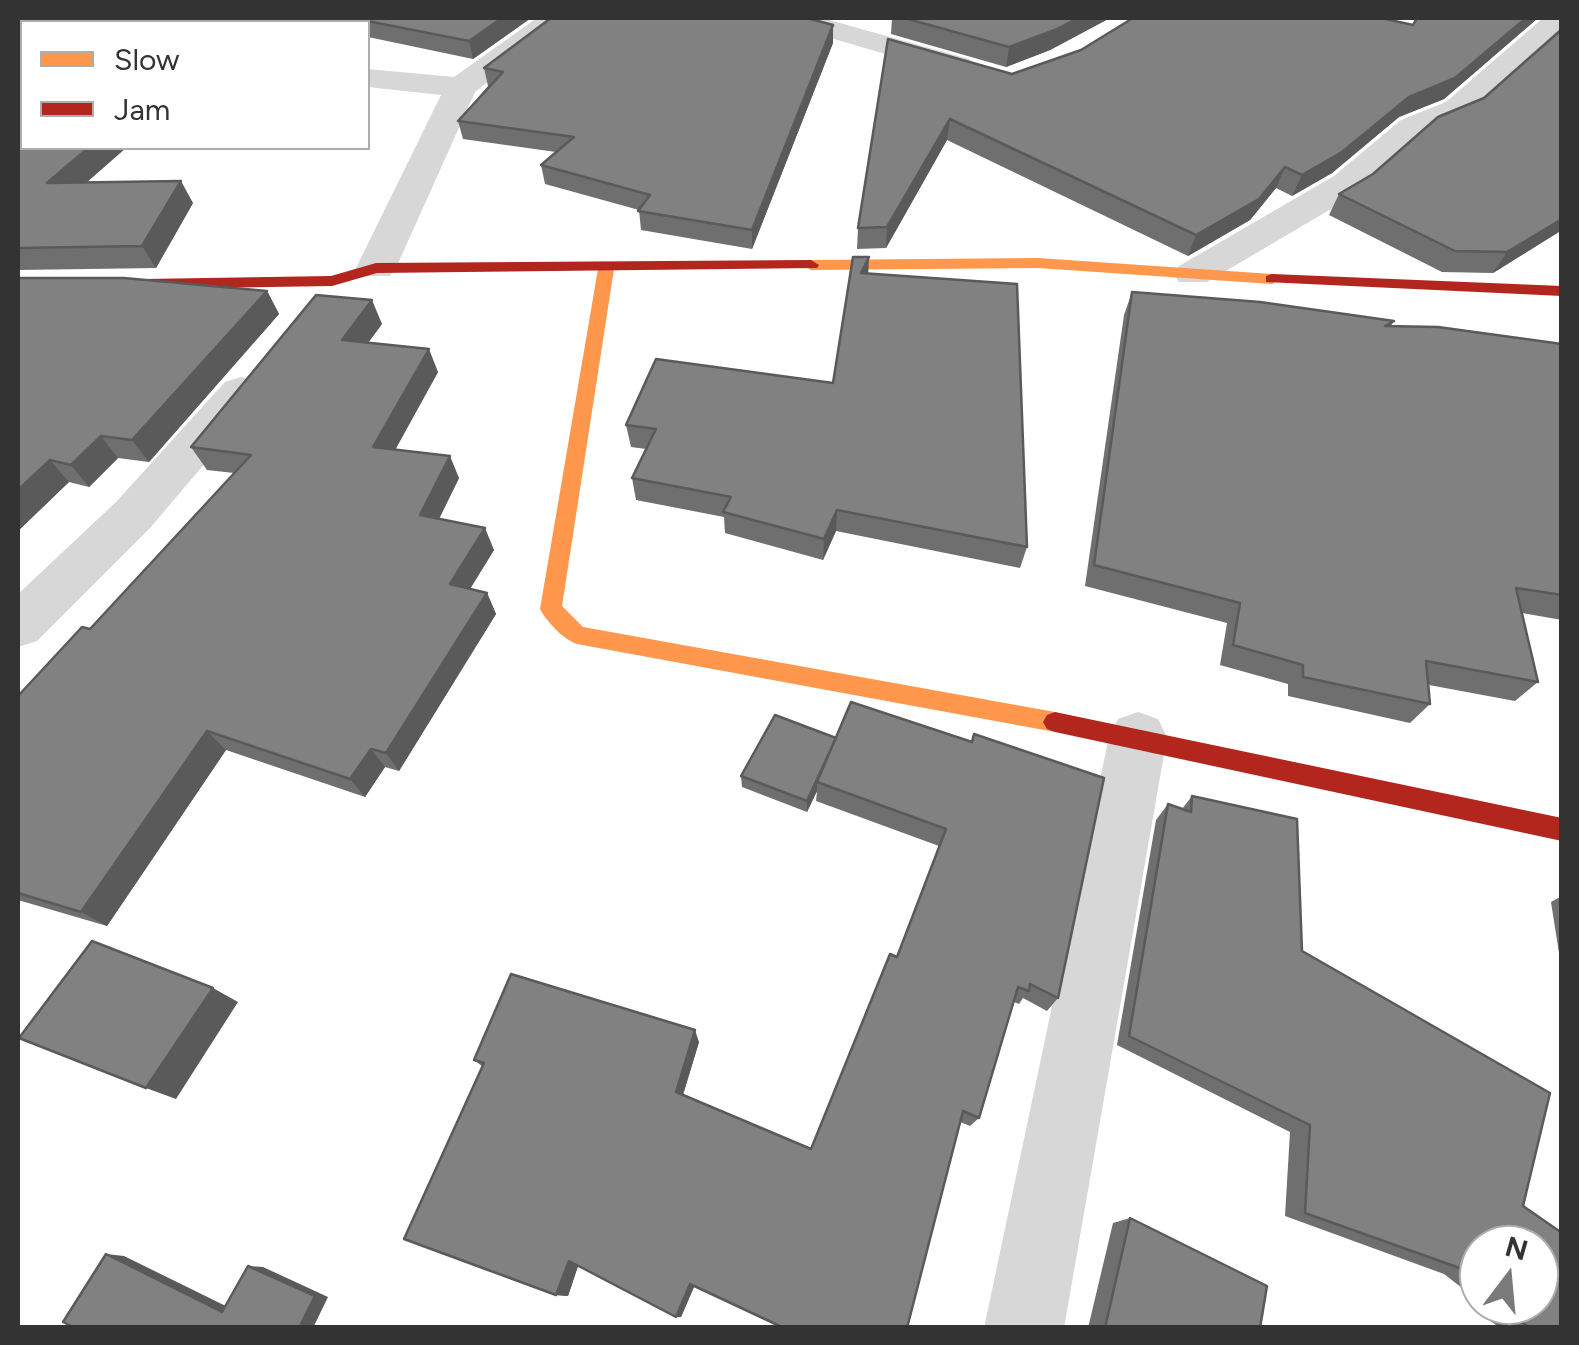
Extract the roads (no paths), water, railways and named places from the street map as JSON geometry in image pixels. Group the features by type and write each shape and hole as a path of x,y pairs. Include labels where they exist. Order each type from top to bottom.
{"street":[{"path":"376,268 461,87 555,18"},
{"path":"792,18 922,52 990,77"},
{"path":"1193,274 1347,184 1413,126 1458,109 1560,18"},
{"path":"370,78 461,87"},
{"path":"18,286 332,282 376,268 1038,264 1562,291"},
{"path":"606,269 551,609 576,635 1138,737 1562,830"},
{"path":"18,626 168,478 332,282"},
{"path":"1024,1328 1138,737"}]}
